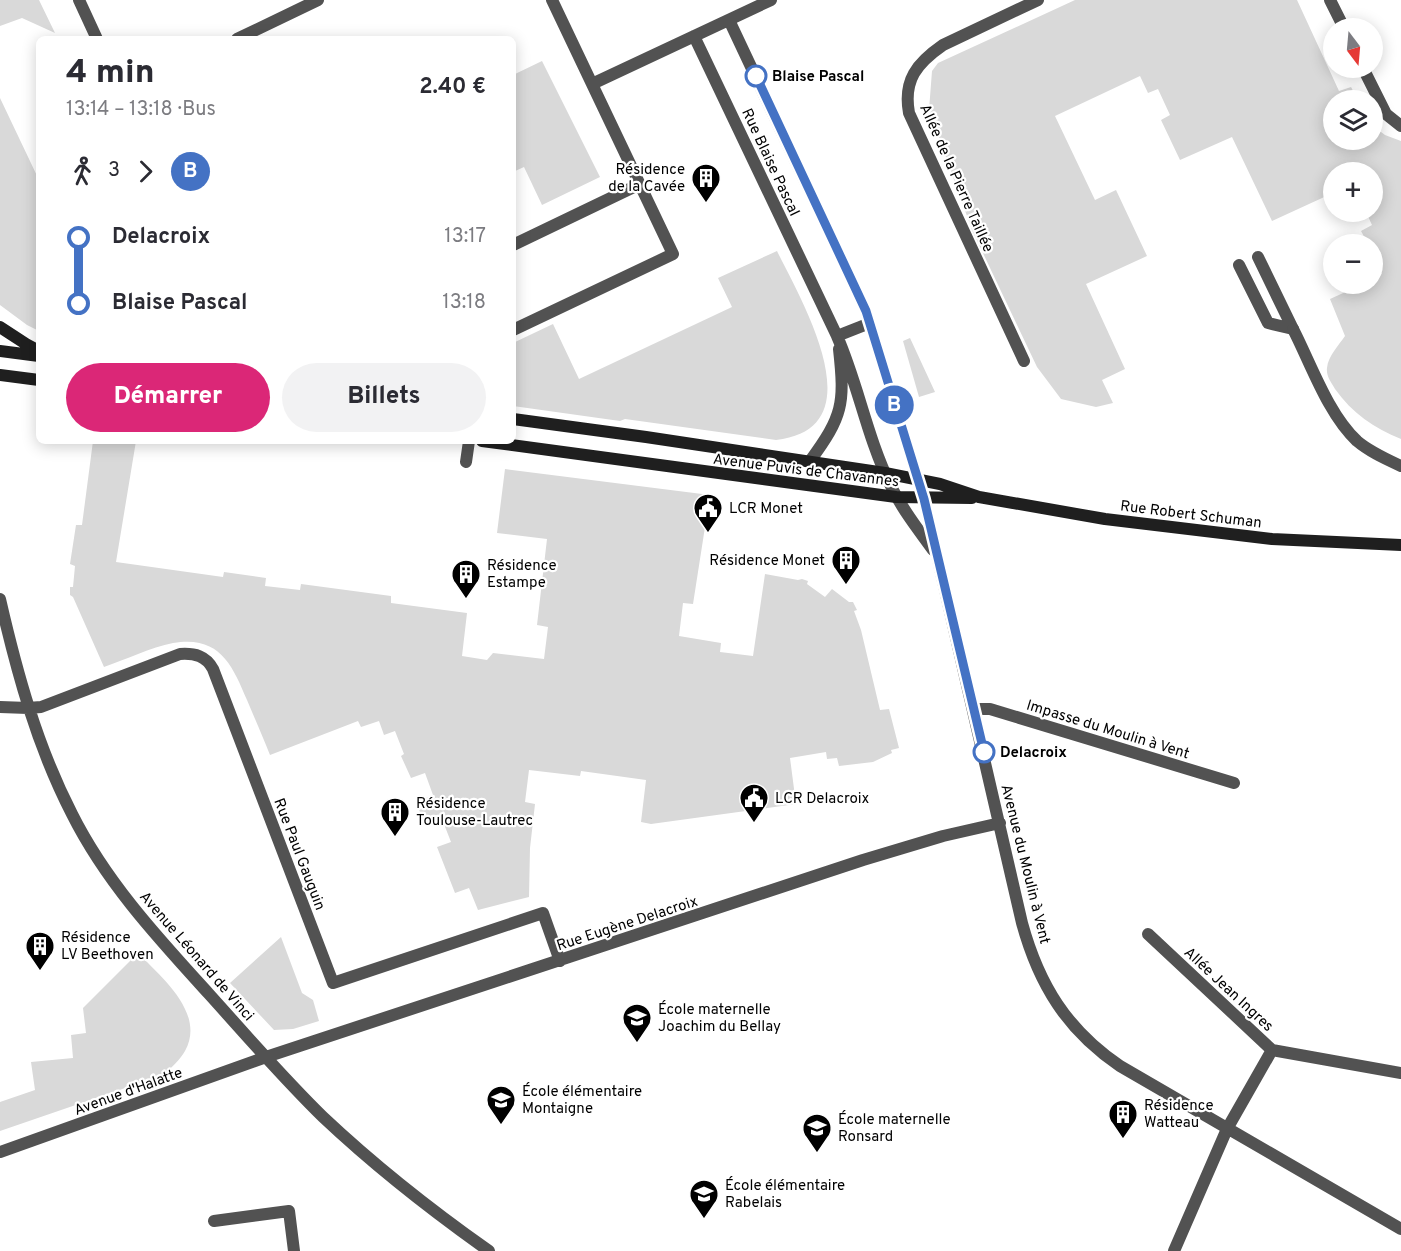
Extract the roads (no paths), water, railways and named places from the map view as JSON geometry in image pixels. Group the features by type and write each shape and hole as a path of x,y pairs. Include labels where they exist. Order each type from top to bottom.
{"main road":[{"path":"0,327 36,349"},
{"path":"0,351 36,356"},
{"path":"0,375 36,380"},
{"name":"Avenue Puvis de Chavannes","path":"516,421 885,473 918,479 979,497"},
{"name":"Avenue Puvis de Chavannes","path":"504,444 896,497 924,499 979,497"},
{"name":"Rue Robert Schuman","path":"979,497 1160,527 1272,539 1401,545"}],"street":[{"path":"79,0 96,36"},
{"path":"243,36 318,0"},
{"path":"516,329 673,254 552,0"},
{"path":"592,84 771,0"},
{"name":"Allée de la Pierre Taillée","path":"1024,362 909,113 907,89 919,64 931,53 943,45 1038,0"},
{"path":"1330,0 1339,18"},
{"name":"Rue Blaise Pascal","path":"729,20 860,296 924,499"},
{"name":"Rue Blaise Pascal","path":"694,36 837,336 852,371 874,445 896,497 936,553"},
{"path":"1368,78 1386,114 1401,126"},
{"path":"516,244 640,184"},
{"path":"1258,257 1331,406 1348,432 1369,451 1401,466"},
{"path":"1239,265 1268,323 1293,329"},
{"path":"837,336 870,323"},
{"name":"Rue Blaise Pascal","path":"810,461 827,438 840,412 843,387 837,336"},
{"path":"466,462 469,444"},
{"name":"Avenue du Moulin à Vent","path":"924,499 1026,939 1048,990 1068,1021 1092,1046 1120,1066 1401,1229"},
{"name":"Avenue Léonard de Vinci","path":"0,599 28,708 63,796 104,869 142,919 266,1057 344,1136 421,1201 489,1251"},
{"name":"Rue Paul Gauguin","path":"28,708 51,704 180,654 198,655 205,659 213,669 333,983 543,914 560,961"},
{"path":"0,707 28,708"},
{"name":"Impasse du Moulin à Vent","path":"973,709 990,710 1234,783"},
{"name":"Rue Eugène Delacroix","path":"266,1057 862,860 943,836 1000,823"},
{"name":"Allée Jean Ingres","path":"1148,934 1272,1050 1401,1073"},
{"path":"1174,1251 1227,1130 1272,1050"},
{"name":"Avenue d'Halatte","path":"0,1152 266,1057"},
{"path":"214,1221 289,1211 294,1251"}],"place":[{"name":"Blaise Pascal","path":"756,76"},
{"name":"Résidence de la Cavée","path":"706,204"},
{"name":"LCR Monet","path":"708,534"},
{"name":"Résidence Monet","path":"846,586"},
{"name":"Résidence Estampe","path":"466,600"},
{"name":"Delacroix","path":"984,752"},
{"name":"LCR Delacroix","path":"754,824"},
{"name":"Résidence Toulouse-Lautrec","path":"395,838"},
{"name":"Résidence LV Beethoven","path":"40,972"},
{"name":"École maternelle Joachim du Bellay","path":"637,1044"},
{"name":"École élémentaire Montaigne","path":"501,1126"},
{"name":"Résidence Watteau","path":"1123,1140"},
{"name":"École maternelle Ronsard","path":"817,1154"},
{"name":"École élémentaire Rabelais","path":"704,1220"}]}
